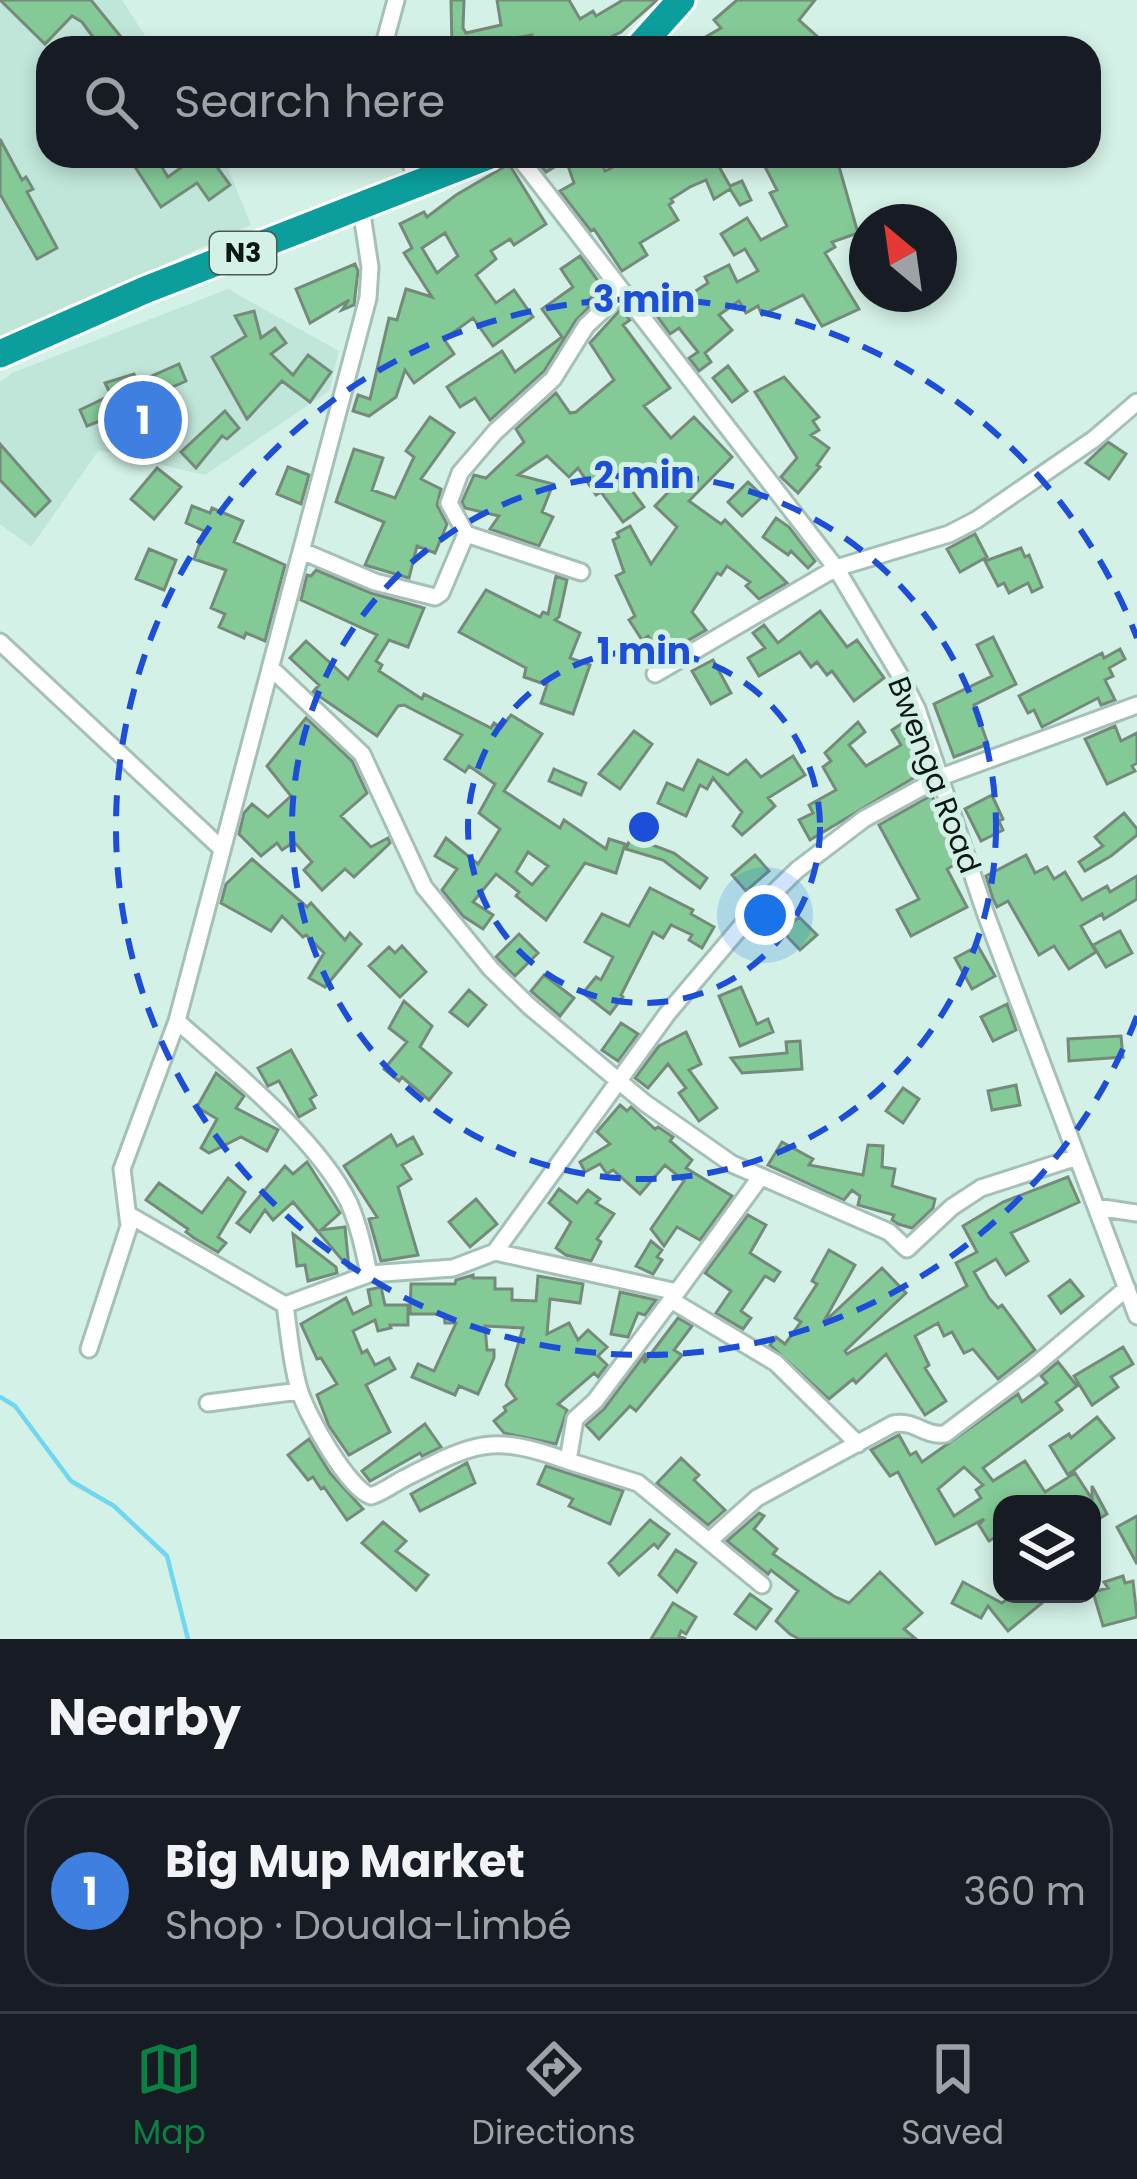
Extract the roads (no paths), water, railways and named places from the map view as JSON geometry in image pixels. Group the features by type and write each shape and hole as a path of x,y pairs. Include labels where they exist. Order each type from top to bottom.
{"highway":[{"path":"649,36 681,0"},
{"name":"N3","path":"0,354 145,290 460,168"}],"street":[{"path":"386,36 396,0"},
{"path":"412,168 419,186"},
{"name":"Bwenga Road","path":"527,168 836,568 916,709 985,912 1137,1316"},
{"path":"89,1349 130,1216 122,1169 177,1021 368,298 370,267 361,208"},
{"path":"581,572 466,534 449,503 460,473 495,432 561,370 586,326 622,292"},
{"path":"655,674 836,568 949,534 976,520 1094,439 1137,402"},
{"path":"302,551 374,582 435,597 441,593 466,534"},
{"path":"0,642 222,849"},
{"path":"272,669 362,754 442,914 529,1006 696,1141 759,1179 889,1232 907,1249 952,1207 981,1188 1077,1157"},
{"path":"130,1216 285,1304 369,1274 453,1268 495,1252 704,968 797,870 852,827 941,777 1023,743 1137,705"},
{"path":"177,1021 246,1082 333,1176 358,1225 369,1274"},
{"path":"568,1461 575,1419 595,1401 759,1179"},
{"path":"1096,1207 1137,1214"},
{"path":"495,1252 674,1296 776,1363 858,1444"},
{"path":"709,1541 758,1498 904,1421 945,1434 1126,1288"},
{"path":"285,1304 299,1391 324,1439 367,1496 380,1494 466,1447 488,1442 524,1447 638,1483 762,1585"},
{"path":"208,1402 299,1391"}],"waterway":[{"path":"0,1397 15,1406 71,1481 114,1506 167,1556 188,1639"}],"place":[{"name":"Big Mup Market","path":"143,420"}]}
